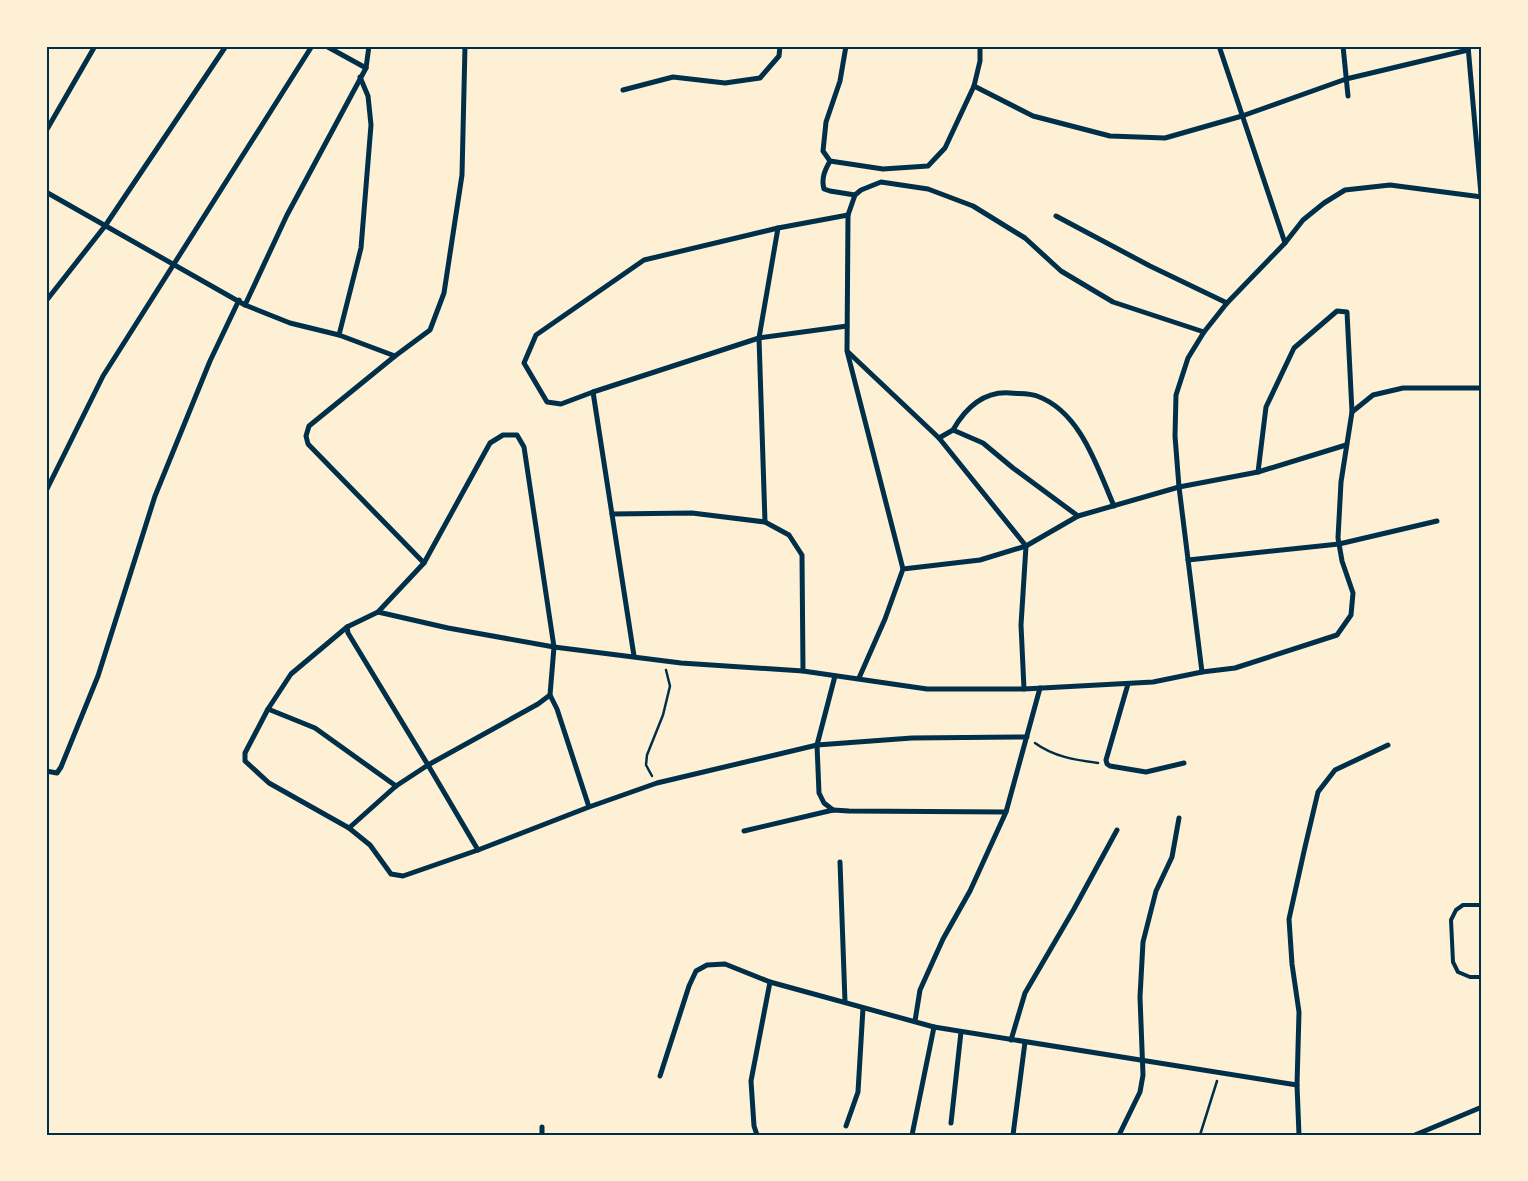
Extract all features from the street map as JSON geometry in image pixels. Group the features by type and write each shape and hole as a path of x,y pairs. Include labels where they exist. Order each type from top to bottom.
{"street":[{"path":"46,131 95,46"},
{"path":"46,301 105,226 226,46"},
{"path":"46,491 104,376 312,46"},
{"path":"326,46 366,68"},
{"path":"245,304 287,215 366,68 369,46"},
{"path":"424,563 308,444 306,436 308,426 430,330 444,293 462,175 465,46"},
{"path":"623,90 673,77 725,83 760,78 779,56 780,46"},
{"path":"846,46 840,81 826,122 823,151 830,161 883,169 928,166 944,148 974,86 980,61 980,46"},
{"path":"1219,46 1285,243"},
{"path":"1343,46 1348,96"},
{"path":"974,86 1033,116 1110,136 1165,138 1242,116 1346,79 1468,48 1482,206"},
{"path":"339,335 361,248 371,125 368,96 360,77"},
{"path":"830,161 823,176 824,189 830,192 855,195"},
{"path":"860,678 885,619 903,569 847,351 848,215 855,195 861,190 881,182 928,188 964,202 1024,238 1061,272 1113,302 1204,332"},
{"path":"1202,672 1179,487 1175,436 1176,395 1188,358 1204,332 1227,303 1285,243 1303,220 1324,203 1345,190 1390,185 1482,197"},
{"path":"46,192 245,304 290,324 339,335 395,356"},
{"path":"847,326 759,338 561,404 547,402 524,363 536,335 644,260 778,228 848,215"},
{"path":"1056,216 1150,266 1227,303"},
{"path":"765,522 759,338 778,228"},
{"path":"46,770 57,773 76,731 98,676 155,496 210,361 239,300"},
{"path":"378,612 448,628 554,647 662,660 803,671 927,689 1024,689 1153,682 1202,672 1235,668 1337,635 1350,615 1353,593 1342,561 1339,544 1339,511 1346,445 1352,412 1347,312 1337,311 1294,348 1266,407 1258,472"},
{"path":"847,351 939,438 1026,546 1021,625 1024,689"},
{"path":"1352,412 1373,395 1402,388 1482,388"},
{"path":"593,392 634,656"},
{"path":"939,438 953,430 961,415 976,401 1001,392 1035,395 1057,406 1086,441 1114,506"},
{"path":"953,430 983,443 1012,468 1078,516"},
{"path":"588,807 557,709 550,695 554,647 524,447 517,435 502,435 490,443 424,563 378,612 347,627 291,674 268,709 245,752 245,761 269,783 349,828 370,845 391,874 403,876 657,783 817,745 912,738 1027,737"},
{"path":"903,569 980,560 1026,546 1078,516 1179,487 1258,472 1346,445"},
{"path":"612,514 692,513 765,522 789,535 802,555 803,671"},
{"path":"1188,560 1339,544 1437,521"},
{"path":"347,627 348,633 478,850"},
{"path":"833,810 824,803 820,793 817,745 835,676"},
{"path":"1128,684 1106,760 1107,764 1146,772 1184,763"},
{"path":"915,1021 920,990 943,938 970,891 1006,812 1040,688"},
{"path":"349,828 396,786 428,765 538,704 550,695"},
{"path":"268,709 316,728 396,786"},
{"path":"1299,1135 1297,1085 1299,1012 1292,964 1289,919 1318,792 1335,770 1388,745"},
{"path":"744,831 833,810 1006,812"},
{"path":"1119,1135 1140,1092 1143,1075 1140,997 1143,942 1156,891 1172,857 1179,818"},
{"path":"1011,1040 1025,992 1074,909 1117,830"},
{"path":"840,862 845,1002"},
{"path":"660,1076 689,986 696,971 707,965 725,964 770,982 934,1027 1297,1085"},
{"path":"757,1135 754,1126 751,1081 770,982"},
{"path":"846,1126 858,1092 863,1008"},
{"path":"912,1135 934,1027"},
{"path":"951,1123 961,1032"},
{"path":"1013,1135 1025,1042"},
{"path":"1415,1135 1482,1107"},
{"path":"542,1127 542,1135"}],"lane":[{"path":"1482,905 1463,905 1456,910 1451,920 1453,962 1458,972 1470,977 1482,977"}],"path":[{"path":"657,783 646,765 647,755 663,715 670,686 668,674 662,660"},
{"path":"1027,737 1044,750 1069,759 1107,764"},
{"path":"1200,1135 1220,1073"}]}
